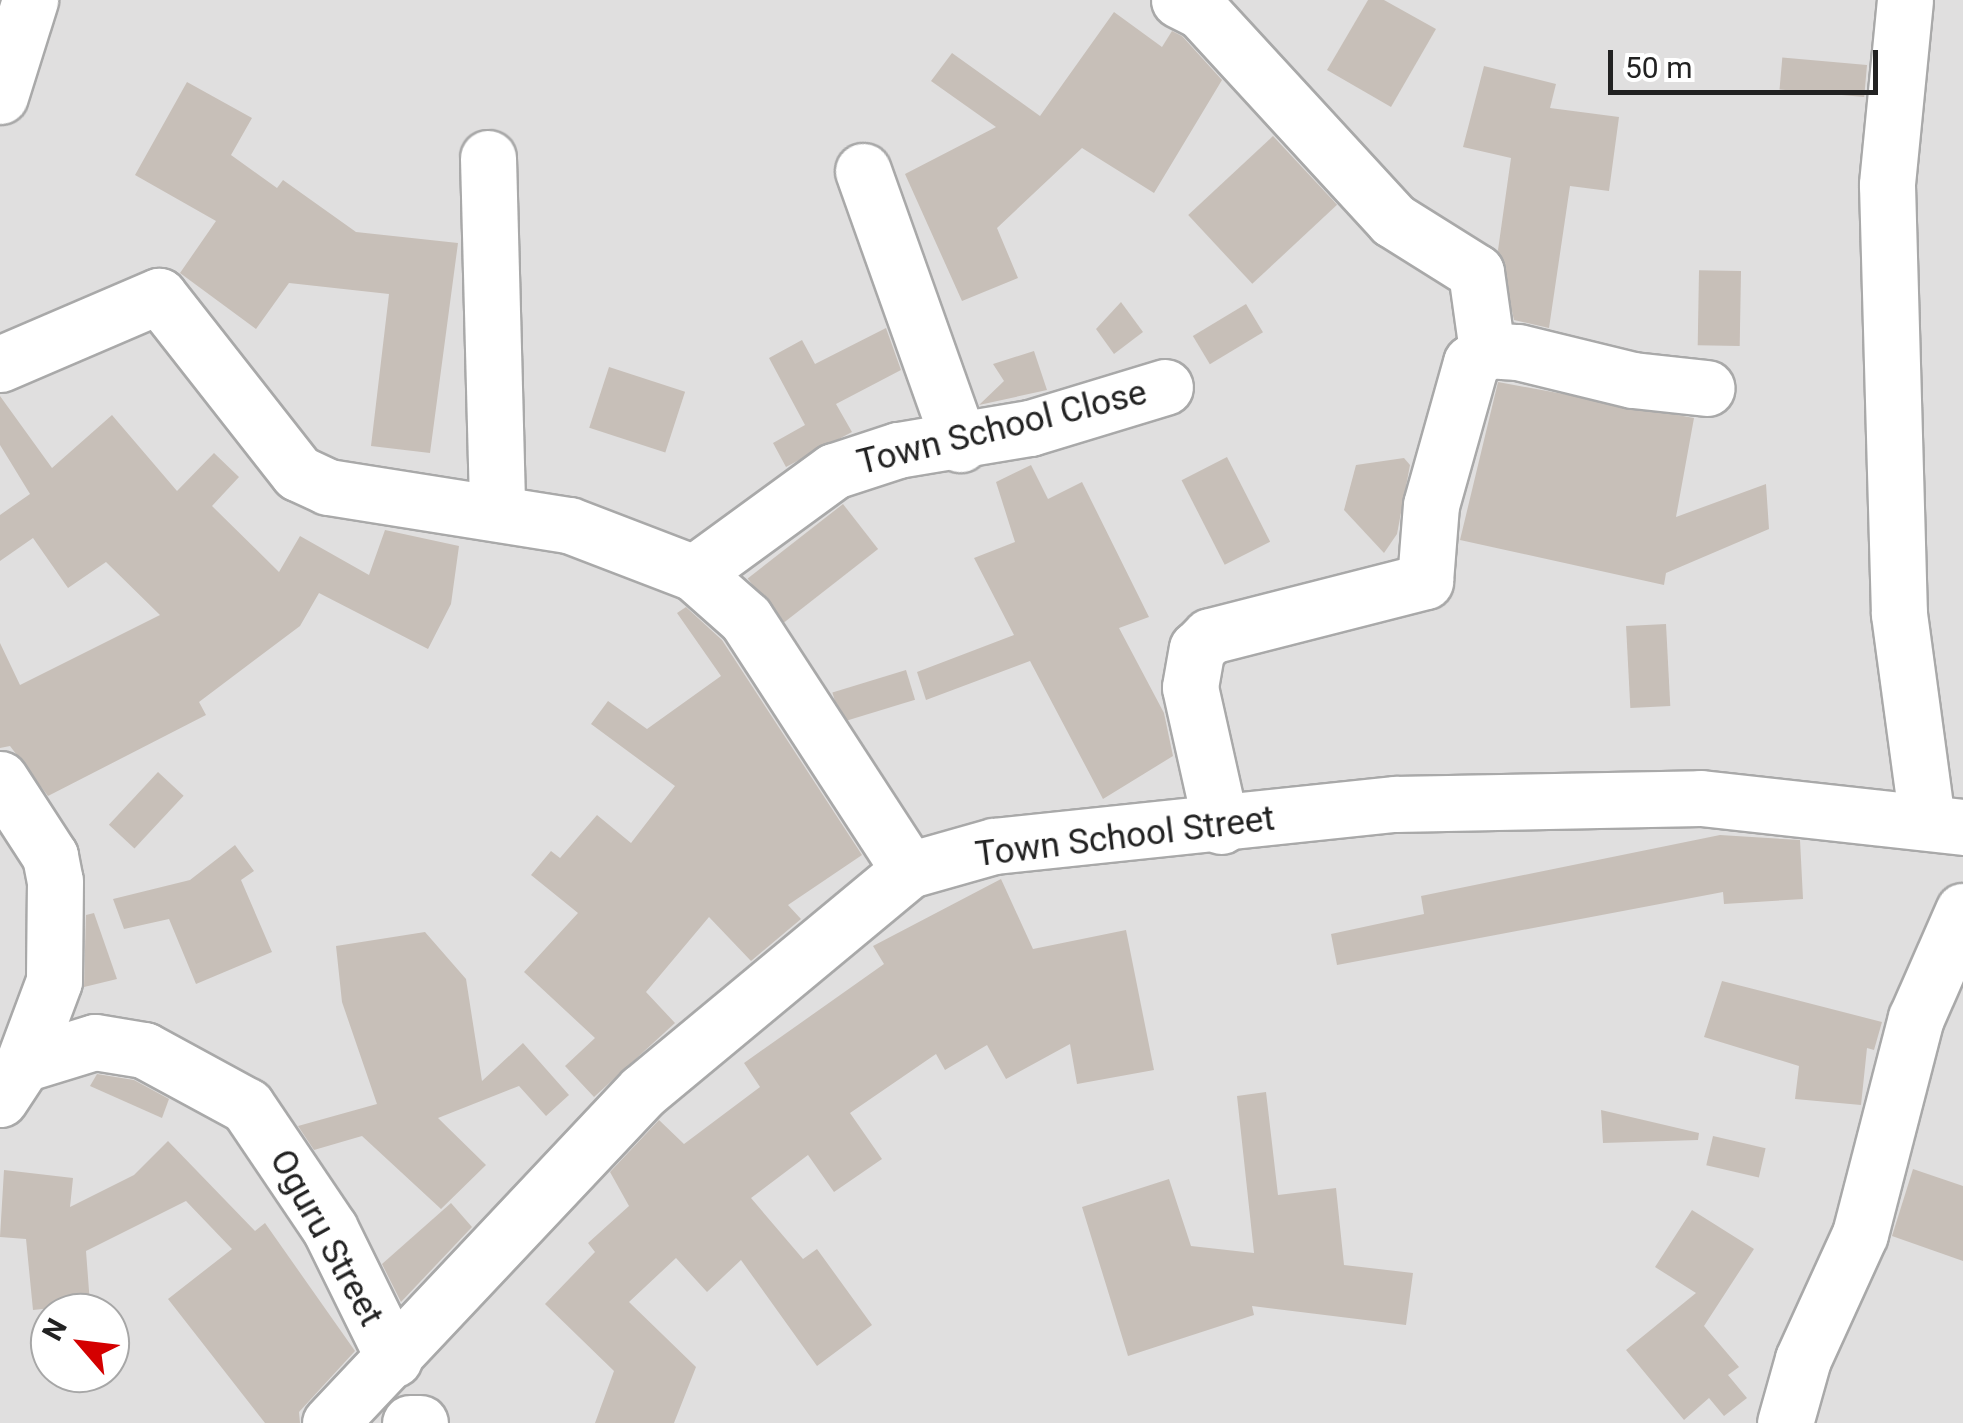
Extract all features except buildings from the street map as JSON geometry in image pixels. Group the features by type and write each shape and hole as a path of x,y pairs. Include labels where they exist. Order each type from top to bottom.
{"street":[{"path":"0,96 30,0"},
{"path":"1179,0 1201,11 1394,220 1476,272 1487,350"},
{"path":"1904,0 1887,185 1899,614 1945,824"},
{"path":"488,158 498,514"},
{"path":"863,172 960,444"},
{"path":"0,364 159,296 298,473 328,487 617,538 694,572 746,619 910,870"},
{"path":"1487,350 1707,388"},
{"path":"1221,826 1190,687 1198,649 1210,636 1426,581 1446,435 1472,363 1487,350"},
{"name":"Town School Close","path":"694,572 834,471 898,450 960,444 1165,388"},
{"path":"0,780 50,856 56,881 54,981 11,1082"},
{"name":"Town School Street","path":"353,1418 394,1359 643,1091 910,870 994,846 1221,826 1395,804 1701,798 1945,824"},
{"path":"1785,1423 1802,1359 1860,1234 1916,1018 1963,911"},
{"name":"Oguru Street","path":"11,1082 95,1042 144,1050 247,1106 330,1229 394,1359"},
{"path":"410,1423 420,1423"}],"shaded area":[{"path":"0,0 1963,0 1963,1423 0,1423"}]}
